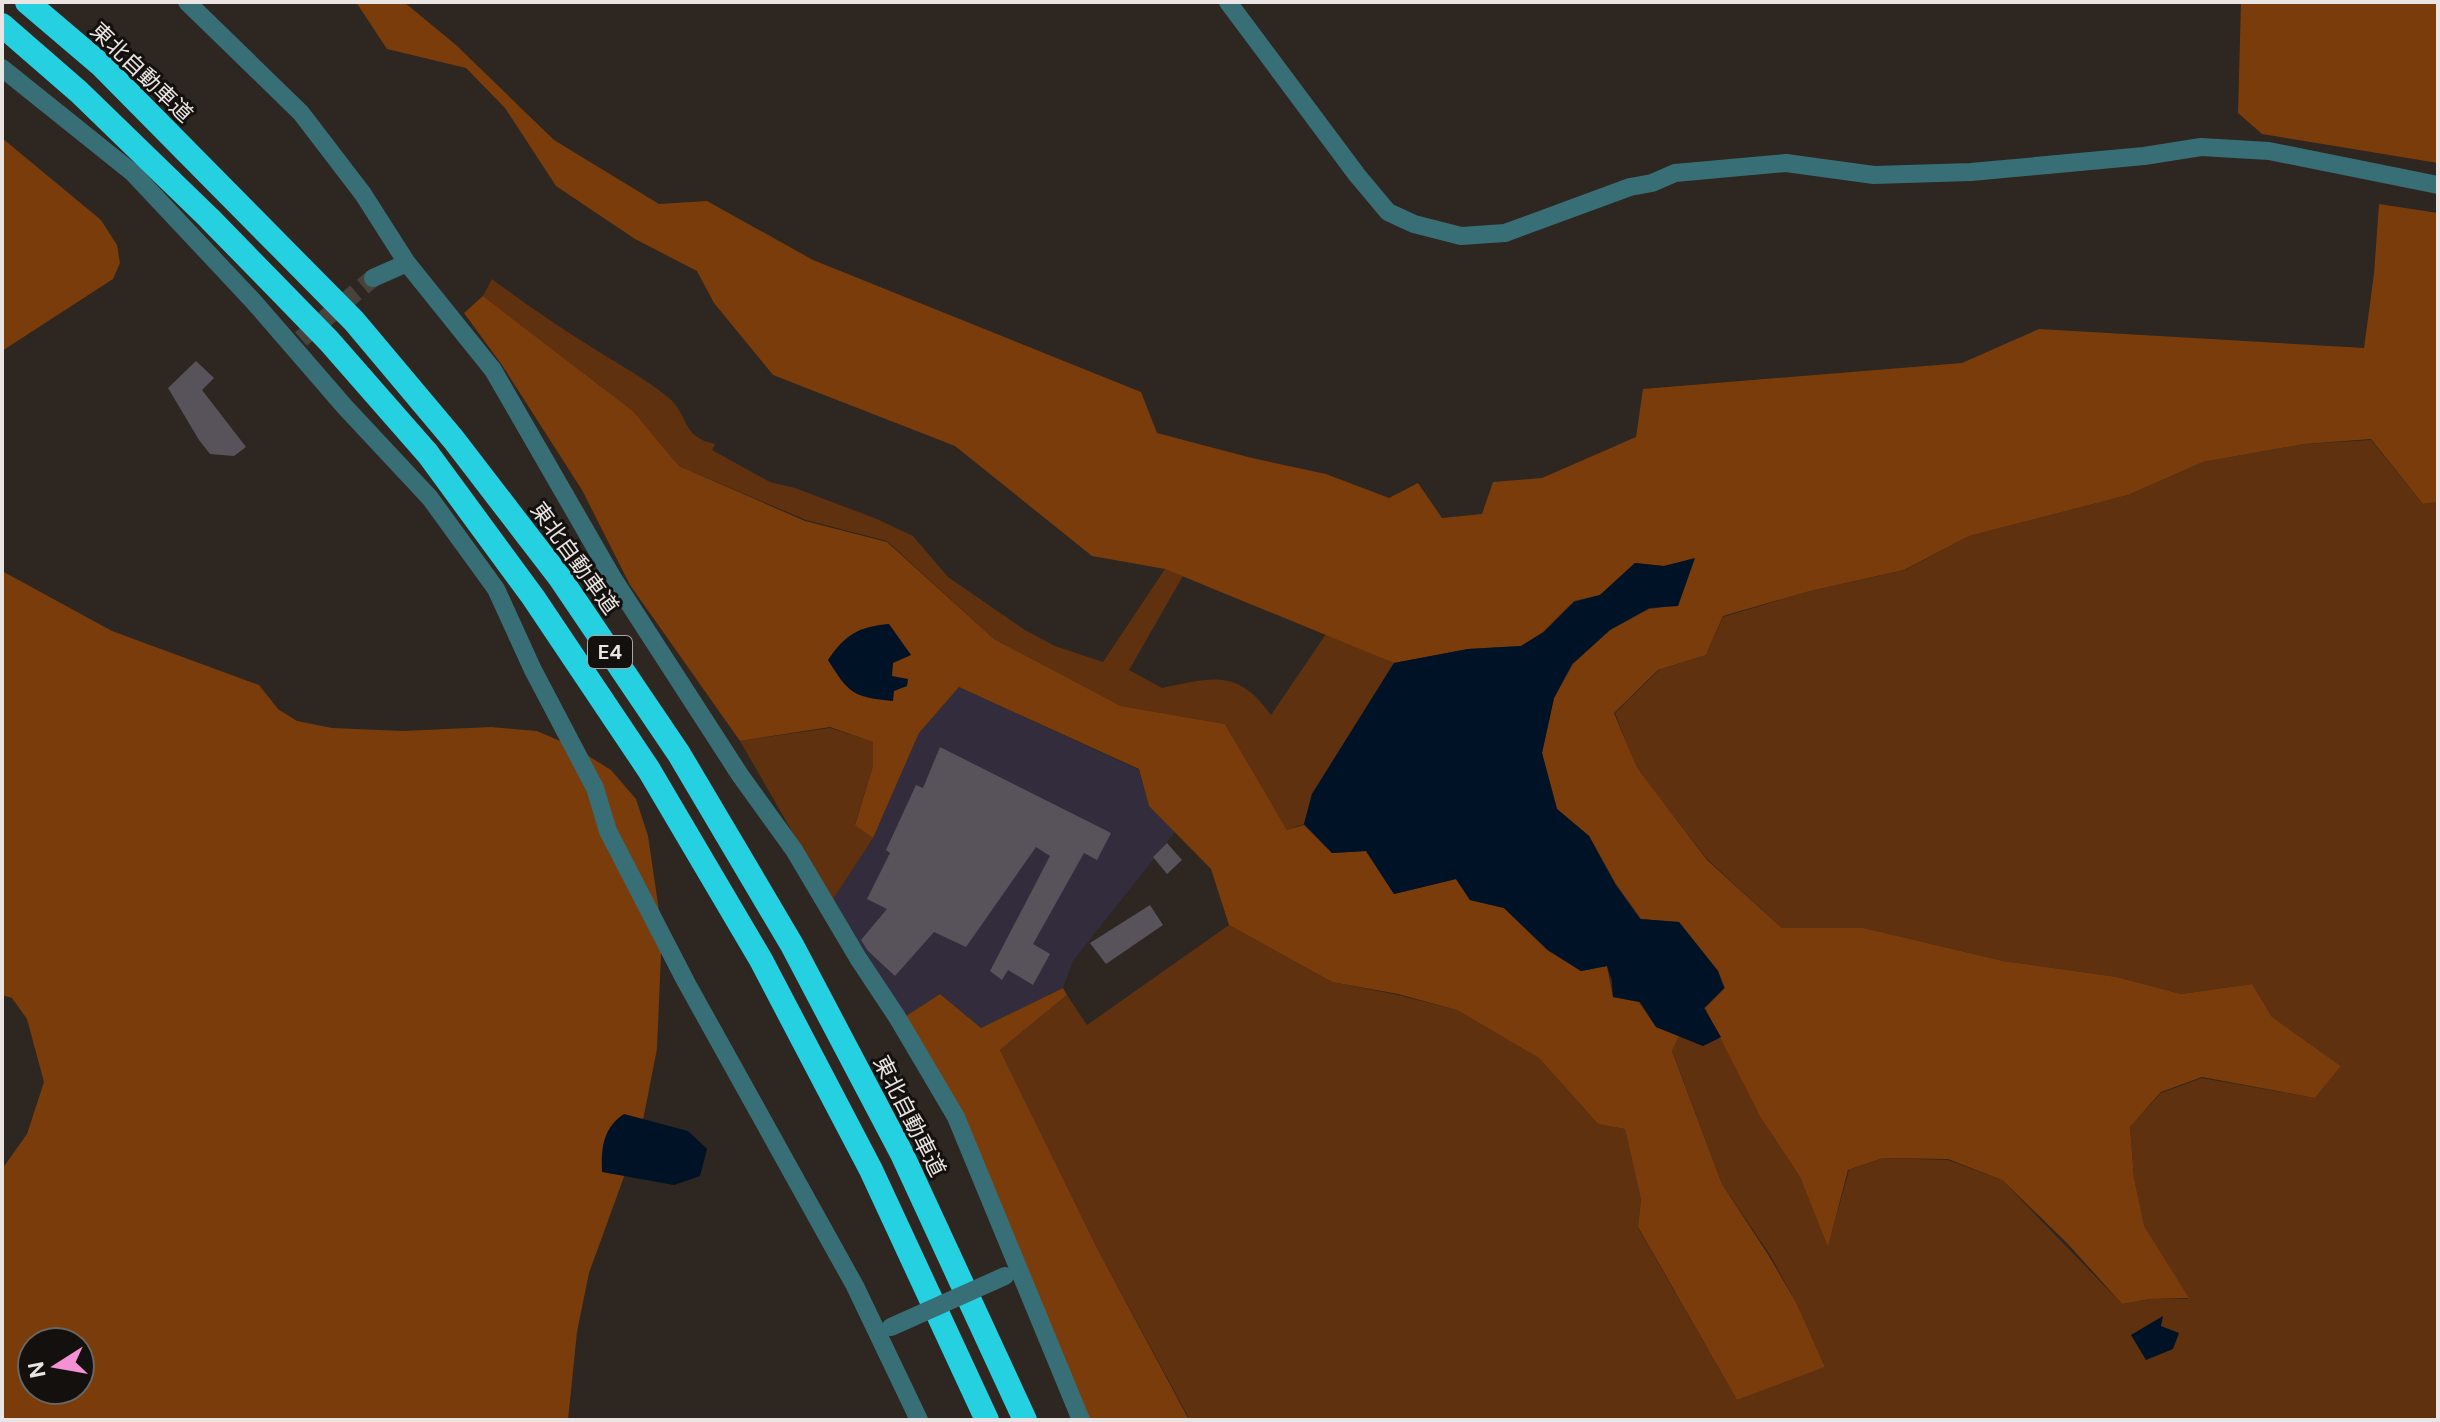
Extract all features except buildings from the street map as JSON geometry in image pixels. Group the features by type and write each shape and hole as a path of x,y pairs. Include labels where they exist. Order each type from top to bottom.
{"highway":[{"name":"東北自動車道","path":"27,2 101,65 354,321 454,440 560,578 679,754 792,945 902,1154 1025,1420"},
{"name":"E4","path":"2,25 79,92 199,207 329,341 428,454 533,597 649,770 761,960 871,1170 987,1420"}],"street":[{"path":"187,2 301,113 363,194 407,263 493,370 614,580 740,775 794,850 956,1117 1004,1231 1012,1276 1081,1420"},
{"path":"1228,2 1388,212 1414,224 1461,236 1505,233 1675,173 1786,163 1874,175 1971,172 2144,156 2201,147 2269,151 2438,185"},
{"path":"2,68 133,173 254,302 296,342 430,498 496,589 533,670 595,788 608,831 686,982 855,1286 885,1334 919,1420"},
{"path":"373,278 407,263"},
{"path":"885,1334 1012,1276"}],"shaded area":[{"path":"356,2 404,2 456,45 554,140 659,204 707,201 813,260 1141,392 1157,433 1326,474 1389,498 1418,483 1442,518 1482,514 1493,482 1542,478 1636,437 1643,389 1962,363 2039,329 2364,348 2379,204 2438,213 2438,502 2423,504 2371,439 2304,444 2203,462 2128,495 1969,536 1904,570 1810,591 1723,616 1706,655 1658,670 1614,713 1637,768 1707,860 1782,928 1864,928 2003,961 2117,977 2181,994 2252,984 2272,1017 2341,1066 2315,1098 2202,1077 2161,1092 2130,1127 2134,1178 2144,1226 2189,1298 2150,1299 2122,1304 2068,1244 2002,1180 1948,1159 1883,1158 1848,1170 1828,1247 1800,1177 1761,1118 1705,1008 1725,988 1718,971 1679,922 1641,919 1616,884 1589,836 1557,809 1542,753 1554,698 1573,664 1610,630 1649,609 1678,605 1694,559 1664,566 1635,563 1600,595 1574,601 1543,632 1521,646 1468,649 1394,663 1165,569 1092,556 955,446 773,375 714,303 697,271 635,239 556,186 505,108 466,68 387,49"},
{"path":"2241,2 2438,2 2438,163 2262,134 2238,113"},
{"path":"2,138 101,220 117,245 120,263 113,279 2,351"},
{"path":"492,279 669,398 696,436 715,444 712,450 770,482 795,488 913,536 948,577 1025,630 1055,646 1103,662 1165,569 1183,576 1129,670 1162,688 1196,681 1223,680 1247,690 1271,715 1326,634 1394,663 1312,794 1304,824 1287,830 1225,724 1121,706 994,639 887,541 806,520 679,466 633,411 483,296"},
{"path":"483,296 633,411 679,466 805,521 887,542 994,639 1121,706 1225,724 1287,830 1304,825 1332,853 1366,851 1394,894 1456,879 1470,900 1504,908 1547,950 1581,971 1607,966 1613,997 1639,1002 1656,1027 1679,1036 1672,1051 1722,1184 1797,1304 1825,1367 1737,1400 1638,1227 1641,1200 1625,1129 1598,1124 1539,1058 1457,1010 1398,994 1332,982 1229,925 1211,869 1149,806 1139,769 959,687 919,733 873,838 855,825 873,766 873,742 830,727 740,741 630,585 582,490 502,365 464,313"},
{"path":"2371,440 2423,504 2438,502 2438,1420 1190,1420 1098,1250 1000,1050 1067,995 1087,1025 1229,925 1332,982 1457,1010 1539,1058 1598,1124 1625,1129 1641,1200 1638,1228 1737,1400 1825,1367 1797,1304 1770,1255 1722,1184 1672,1050 1679,1036 1703,1046 1721,1037 1761,1118 1800,1177 1828,1246 1849,1170 1883,1158 1948,1160 2002,1180 2122,1304 2151,1299 2188,1299 2143,1226 2134,1178 2130,1127 2161,1093 2202,1078 2315,1098 2341,1066 2272,1017 2252,984 2181,994 2117,977 2003,961 1864,928 1782,928 1707,859 1636,768 1615,713 1659,670 1706,655 1723,617 1810,591 1905,570 1969,536 2128,495 2203,462 2304,444"},
{"path":"2,571 112,631 259,685 278,709 297,721 332,728 403,731 491,727 537,731 574,747 611,770 636,799 648,836 662,931 657,1049 641,1130 589,1273 577,1332 568,1420 2,1420 2,1169 27,1134 44,1082 27,1019 12,998 2,995"},
{"path":"959,687 1139,770 1149,806 1175,832 1073,961 1063,988 981,1028 940,994 906,1016 832,901 873,838 919,733"},
{"path":"830,728 874,742 873,766 855,824 873,838 832,901 740,741"},
{"path":"1063,988 1067,995 1000,1050 1098,1250 1189,1420 1086,1420 906,1016 940,994 981,1028"}],"water":[{"path":"1695,558 1678,606 1649,608 1610,630 1572,664 1554,698 1542,753 1557,809 1589,836 1615,884 1640,919 1679,922 1718,971 1724,988 1704,1008 1721,1037 1703,1046 1656,1027 1640,1002 1613,997 1607,966 1581,971 1548,950 1504,908 1470,900 1456,879 1394,894 1366,851 1332,853 1304,824 1312,794 1394,663 1468,649 1521,646 1544,632 1574,602 1600,595 1635,563 1664,566"},
{"path":"889,624 911,655 893,663 892,676 908,679 907,686 894,691 893,701 853,692 828,660 854,633"},
{"path":"624,1114 688,1131 707,1149 700,1176 674,1185 602,1172 605,1139"},
{"path":"2163,1316 2161,1326 2179,1333 2173,1349 2146,1360 2131,1335"}],"tunnel":[{"path":"301,339 373,278"}]}
